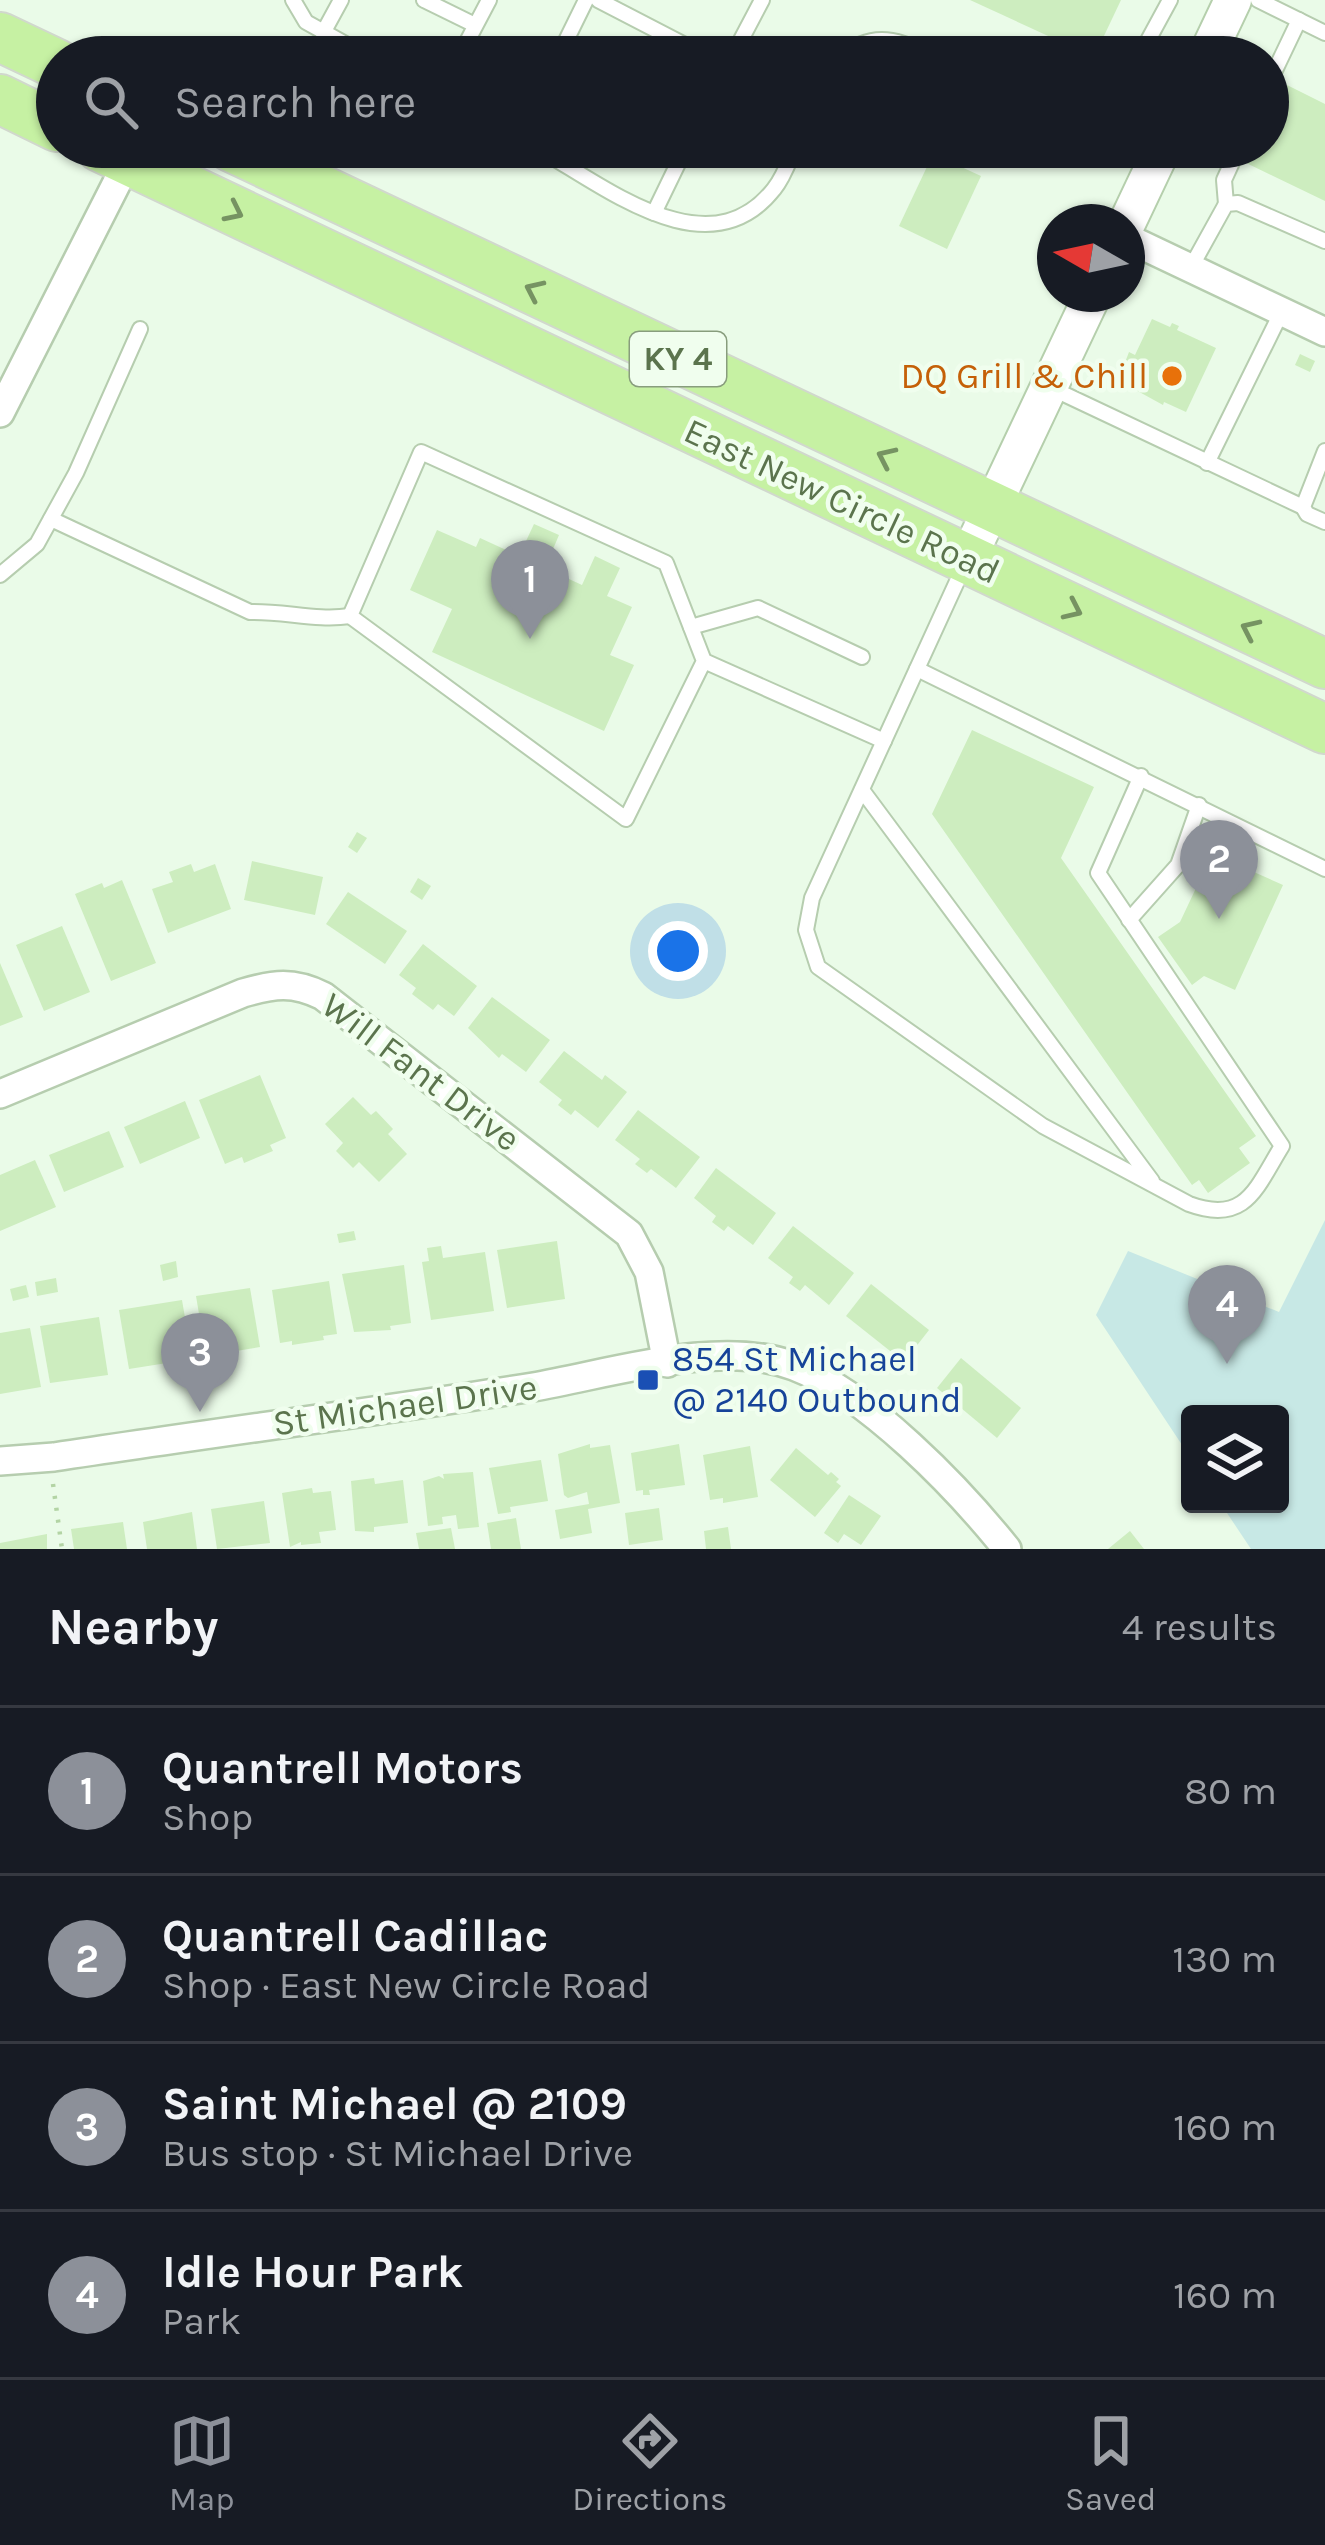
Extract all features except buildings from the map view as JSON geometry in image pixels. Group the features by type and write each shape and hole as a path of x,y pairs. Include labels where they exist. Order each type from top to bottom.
{"highway":[{"path":"0,38 36,54"},
{"path":"0,99 36,117"},
{"name":"East New Circle Road","path":"154,168 1325,729"},
{"name":"East New Circle Road","path":"275,168 1325,664"}],"street":[{"path":"1216,36 1233,0"},
{"path":"0,413 114,168"},
{"path":"1136,204 1153,168"},
{"path":"1145,247 1325,332"},
{"path":"968,560 1085,312"},
{"name":"Will Fant Drive","path":"0,1094 243,993 279,983 302,985 323,996 628,1234 649,1272 667,1363"},
{"name":"St Michael Drive","path":"0,1461 54,1457 740,1355 771,1359 817,1376 943,1478 1007,1549"}],"lane":[{"path":"293,0 306,22 329,36"},
{"path":"323,33 341,0"},
{"path":"424,0 475,25"},
{"path":"470,36 489,0"},
{"path":"568,36 586,0"},
{"path":"598,0 667,36"},
{"path":"743,36 762,0"},
{"path":"1150,36 1170,0"},
{"path":"1258,0 1325,33"},
{"path":"1289,41 1299,20"},
{"path":"573,168 654,213 693,226 740,215 773,191 784,168"},
{"path":"654,213 676,168"},
{"path":"1190,268 1226,204 1224,180 1229,168"},
{"path":"1226,204 1238,203 1325,241"},
{"path":"1208,463 1282,311"},
{"path":"0,575 37,544 76,473 140,328"},
{"path":"1049,387 1303,507 1306,514 1325,522"},
{"path":"350,616 421,452 666,563 704,661 884,741"},
{"path":"1303,507 1325,452"},
{"path":"51,519 250,612 281,611 323,620 350,616 626,819 704,661"},
{"path":"968,560 812,898 806,930 818,967 1043,1126 1157,1188 1207,1210 1230,1211 1248,1200 1282,1146 1097,873 1141,776"},
{"path":"691,627 758,608 862,657"},
{"path":"917,669 1325,869"},
{"path":"862,790 1157,1188"},
{"path":"1129,920 1178,865 1199,805"}],"shaded area":[{"path":"1325,1220 1325,1549 1251,1549 1227,1513 1289,1513 1289,1405 1181,1405 1181,1443 1096,1315 1128,1251 1279,1312"}],"place":[{"name":"DQ Grill & Chill","path":"1172,376"},
{"name":"Quantrell Motors","path":"530,639"},
{"name":"Quantrell Cadillac","path":"1219,919"},
{"name":"Idle Hour Park","path":"1227,1364"},
{"name":"854 St Michael @ 2140 Outbound","path":"648,1380"},
{"name":"Saint Michael @ 2109","path":"200,1412"}]}
